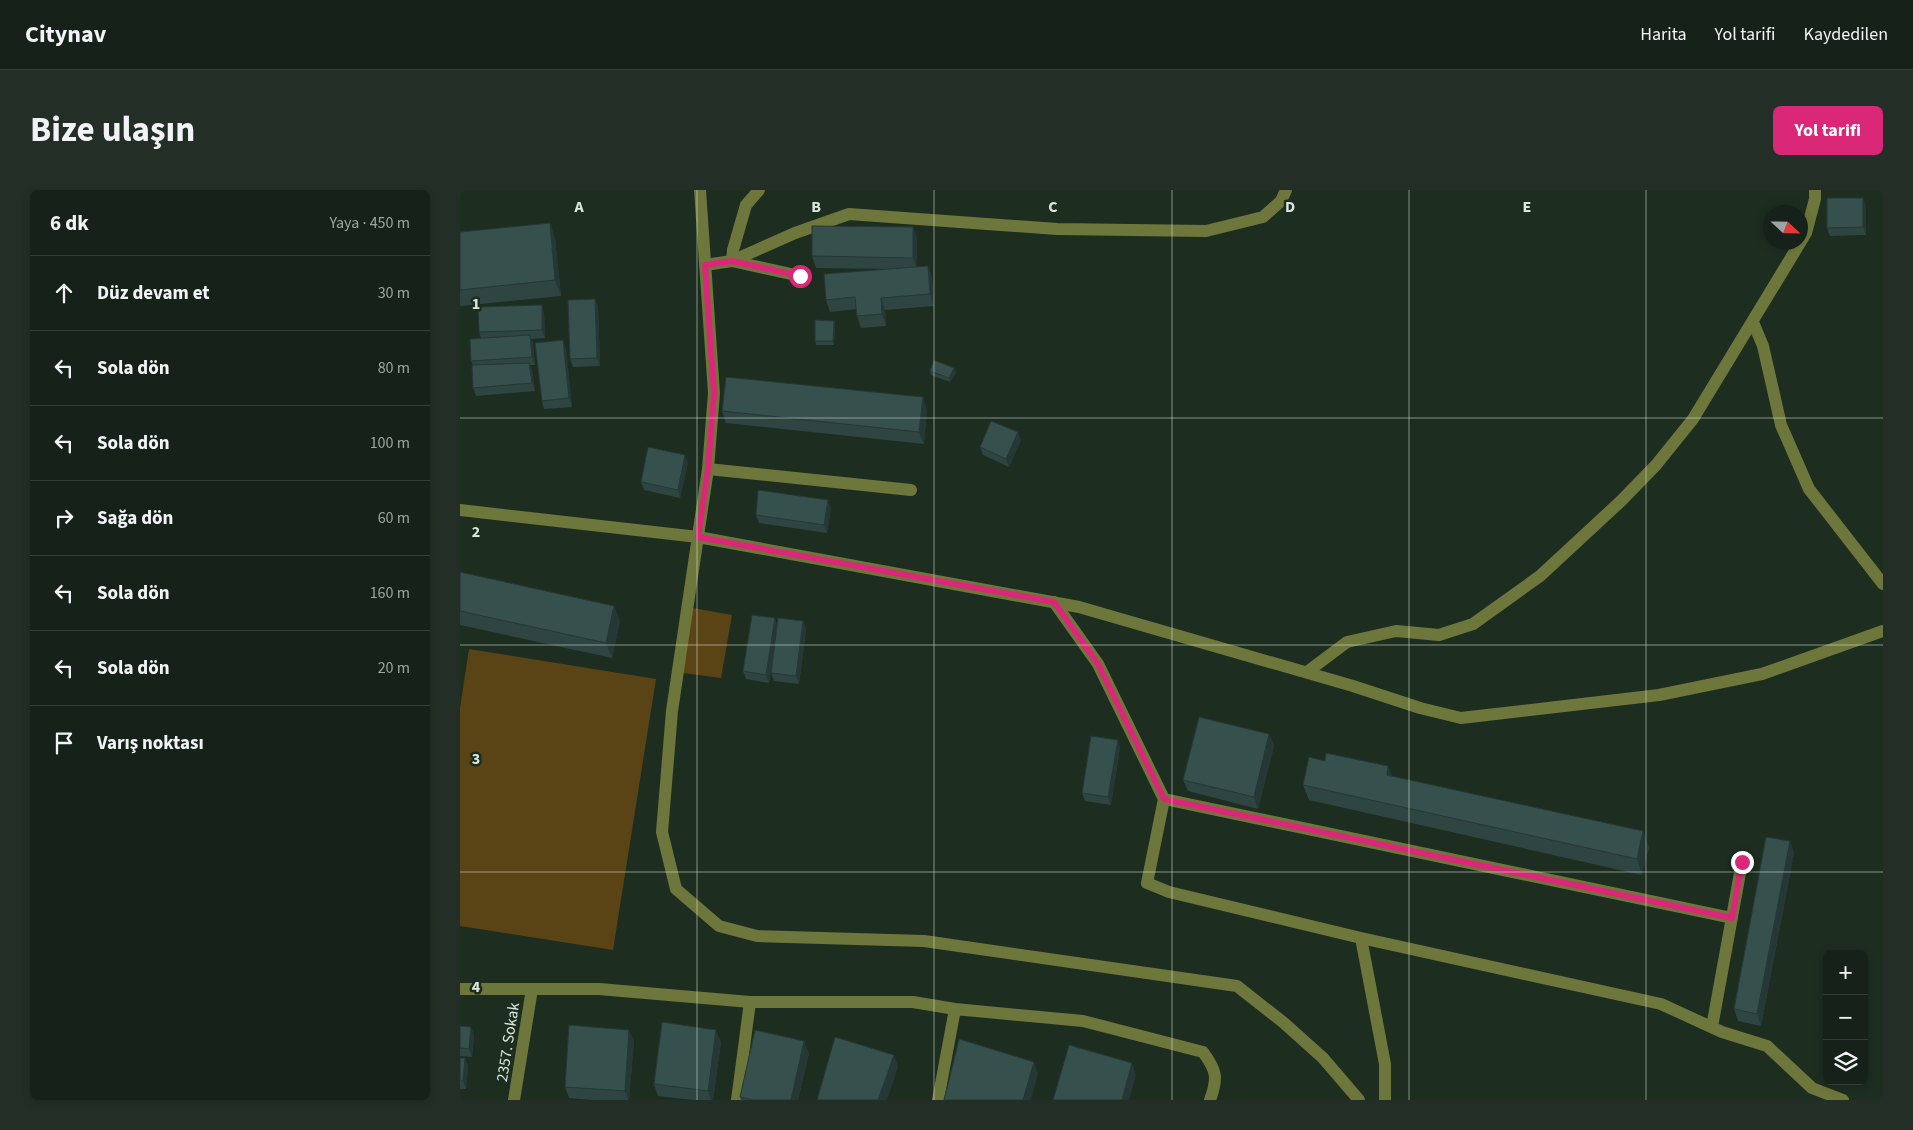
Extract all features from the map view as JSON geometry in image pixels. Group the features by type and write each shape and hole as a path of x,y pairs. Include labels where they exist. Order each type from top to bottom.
{"street":[{"path":"700,190 714,393 708,469 672,711 662,832 676,889 719,926 757,936 924,941 1237,986 1284,1022 1323,1058 1359,1100"},
{"path":"732,261 733,250 746,205 759,190"},
{"path":"705,265 732,261 795,233 849,214 1058,229 1206,231 1264,218 1281,201 1286,190"},
{"path":"1307,672 1347,642 1396,631 1440,635 1473,624 1540,576 1621,501 1656,465 1693,419 1806,234 1815,199 1815,190"},
{"path":"732,261 800,276"},
{"path":"1752,322 1763,346 1781,425 1809,488 1883,584"},
{"path":"708,469 911,490"},
{"path":"460,510 698,537 1079,607 1307,672 1420,708 1461,718 1659,695 1762,674 1883,631"},
{"path":"1054,602 1098,664 1164,799 1147,884 1170,892 1361,938 1661,1004 1712,1027 1767,1046 1812,1088 1843,1100"},
{"path":"1164,799 1732,918"},
{"path":"1712,1027 1742,862"},
{"path":"1361,938 1385,1064 1386,1100"},
{"path":"460,988 599,989 750,1002 913,1002 955,1009 1083,1020 1203,1052 1214,1068 1215,1086 1210,1100"},
{"name":"2357. Sokak","path":"514,1100 532,989"},
{"path":"737,1100 750,1002"},
{"path":"938,1100 955,1009"}],"shaded area":[{"path":"693,608 732,615 721,678 683,673"},
{"path":"469,649 656,679 613,950 460,926 460,708"}],"building":[{"path":"1827,198 1863,198 1863,227 1827,228"},
{"path":"550,223 555,280 460,290 460,232"},
{"path":"812,226 913,227 913,258 812,256"},
{"path":"928,266 930,294 881,298 882,314 857,316 855,297 826,300 824,274"},
{"path":"595,299 597,358 570,359 568,300"},
{"path":"542,305 542,330 479,332 478,307"},
{"path":"815,320 834,321 833,341 815,341"},
{"path":"530,335 532,357 471,361 470,339"},
{"path":"563,340 569,398 542,401 535,343"},
{"path":"934,360 954,368 949,378 930,371"},
{"path":"529,363 532,383 473,388 472,365"},
{"path":"726,377 923,397 919,432 722,411"},
{"path":"991,421 1018,432 1006,459 980,447"},
{"path":"648,447 685,455 678,490 641,482"},
{"path":"758,490 828,500 824,525 756,515"},
{"path":"460,572 614,606 606,643 460,611"},
{"path":"752,615 775,618 766,675 743,671"},
{"path":"778,618 803,621 796,676 771,673"},
{"path":"1199,717 1269,734 1254,797 1183,780"},
{"path":"1091,736 1118,740 1108,797 1082,793"},
{"path":"1326,753 1388,766 1387,775 1643,831 1637,859 1303,785 1309,757 1325,761"},
{"path":"1766,837 1790,841 1757,1014 1734,1009"},
{"path":"662,1022 716,1030 708,1091 654,1084"},
{"path":"569,1025 629,1030 625,1091 565,1087"},
{"path":"460,1026 471,1027 469,1049 460,1048"},
{"path":"755,1030 804,1041 791,1100 753,1100 740,1097"},
{"path":"835,1037 894,1055 878,1100 817,1100"},
{"path":"959,1039 1034,1062 1023,1100 944,1100"},
{"path":"1069,1045 1132,1063 1122,1100 1053,1100"},
{"path":"460,1058 465,1058 463,1081 460,1081"}],"route":[{"path":"800,276 732,261 705,265 714,393 708,469 698,537 1054,602 1098,664 1164,799 1732,918 1742,862"}]}
